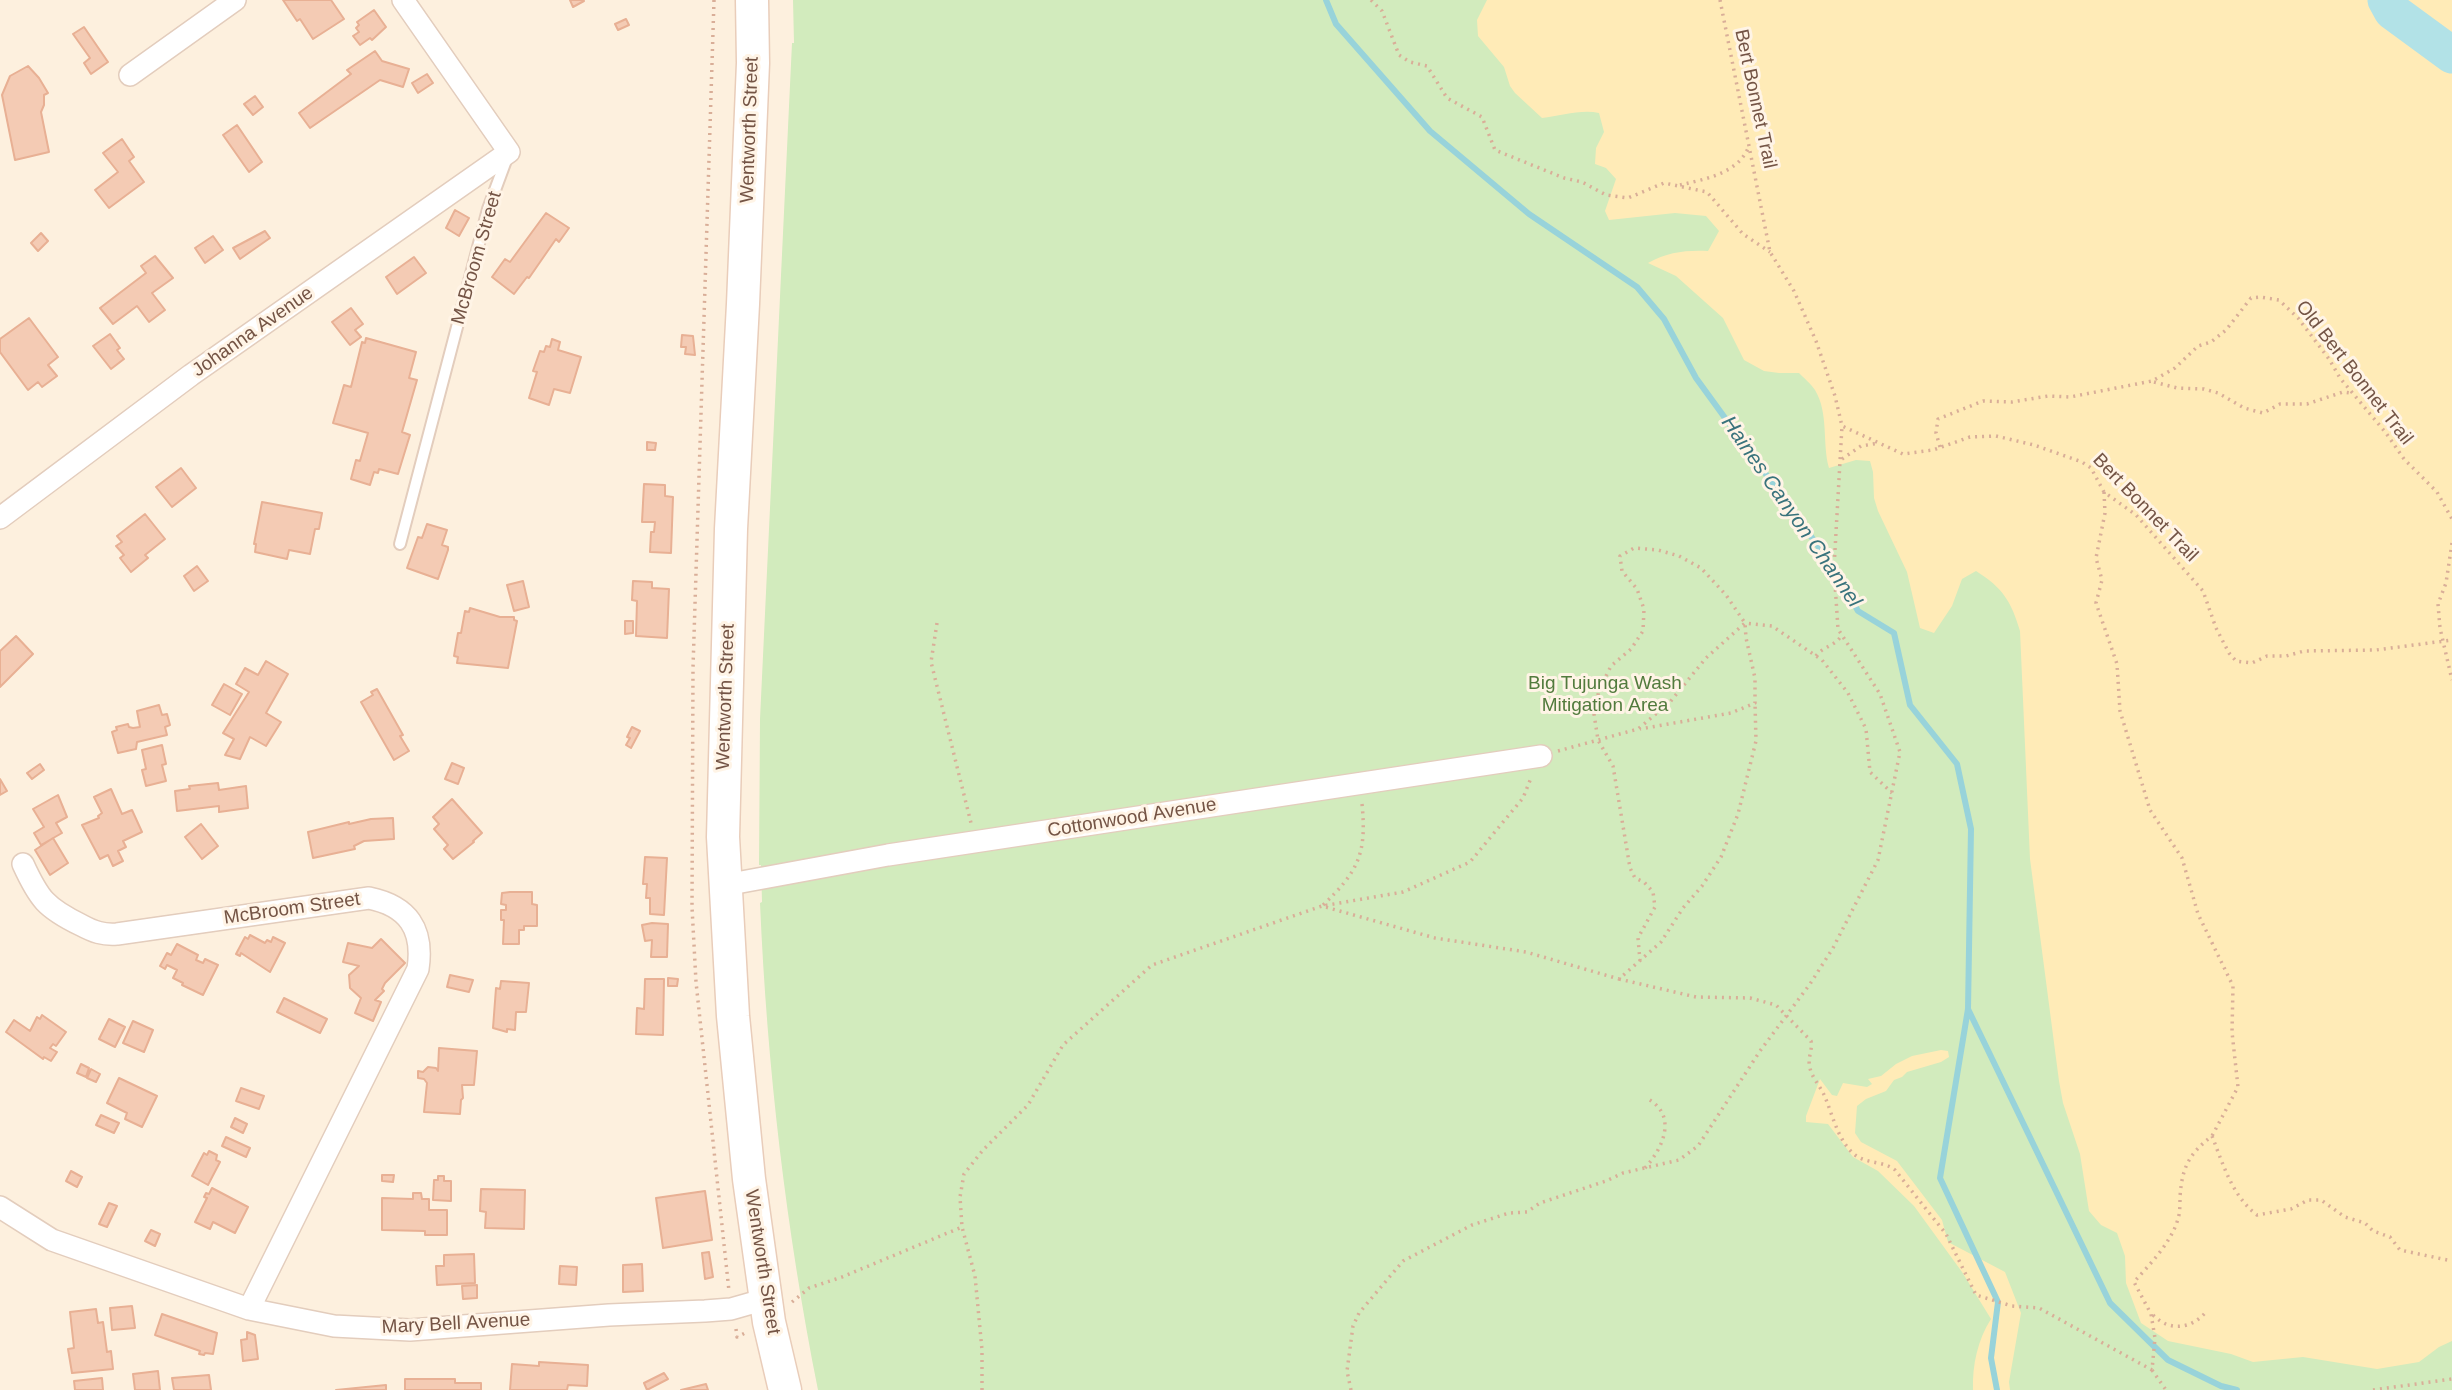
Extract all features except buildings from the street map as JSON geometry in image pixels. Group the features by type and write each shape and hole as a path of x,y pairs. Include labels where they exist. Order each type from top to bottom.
{"main road":[{"name":"Wentworth Street","path":"752,0 753,63 731,528 723,837 733,1016 749,1179 768,1310 785,1390"}],"street":[{"path":"130,75 234,0"},
{"path":"404,0 509,152"},
{"name":"Johanna Avenue","path":"0,518 191,375 509,152"},
{"name":"Cottonwood Avenue","path":"725,885 976,842 1541,756"},
{"name":"McBroom Street","path":"23,864 42,900 54,912 99,934 117,934 369,898 392,905 411,921 418,936 418,969 249,1309"},
{"name":"Mary Bell Avenue","path":"0,1207 52,1240 249,1309 334,1326 410,1330 731,1308 768,1310"}],"lane":[{"name":"McBroom Street","path":"400,544 488,209 509,152"}],"path":[{"path":"1371,0 1382,11 1399,55 1410,62 1427,66 1447,98 1482,117 1495,150 1564,178 1582,182 1606,195 1628,198 1664,183 1707,192 1743,234 1770,252"},
{"name":"Bert Bonnet Trail","path":"1720,0 1770,252 1794,291 1816,341 1842,426 1903,454 1940,447 1970,437 1996,436 2034,445 2082,462 2091,468 2104,492 2136,515 2203,591 2216,628 2236,661 2252,663 2267,656 2286,656 2304,651 2376,650 2452,640"},
{"path":"1678,186 1729,169 1740,162 1749,144"},
{"name":"Old Bert Bonnet Trail","path":"1940,447 1936,433 1938,419 1983,401 2012,402 2048,396 2070,397 2152,381 2175,368 2198,346 2211,342 2226,330 2252,298 2260,297 2279,300 2298,318 2404,459 2437,492 2452,519"},
{"path":"2152,381 2177,388 2204,389 2218,393 2244,408 2263,413 2280,404 2307,404 2343,392 2352,393"},
{"path":"1351,1390 1347,1371 1353,1326 1359,1313 1403,1261 1472,1225 1509,1213 1527,1212 1540,1203 1623,1173 1679,1160 1698,1146 1833,948 1878,860 1900,752 1880,694 1838,629 1834,568 1842,426"},
{"path":"1841,460 1847,453 1861,446 1880,443"},
{"path":"2104,492 2105,513 2096,558 2102,580 2096,603 2117,664 2120,711 2150,810 2182,858 2198,914 2233,986 2232,1032 2238,1087 2212,1136 2194,1150 2185,1167 2181,1183 2179,1219 2162,1249 2134,1282 2151,1314 2155,1338 2152,1370"},
{"path":"2452,543 2446,583 2438,604 2440,628 2452,680"},
{"path":"1619,979 1640,961 1661,942 1721,857 1738,814 1756,741 1755,678 1745,623 1726,595 1701,568 1679,556 1658,550 1634,548 1620,555 1622,571 1637,589 1644,610 1643,631 1631,649 1611,666 1599,690 1594,714 1598,740 1613,766 1630,868 1635,878 1644,882 1653,892 1655,907 1638,938 1640,961"},
{"path":"937,623 931,662 976,842"},
{"path":"1638,729 1670,702 1706,658 1745,623 1772,626 1822,660 1848,693 1866,729 1870,772 1892,793"},
{"path":"1816,656 1824,648 1838,641 1842,634"},
{"path":"982,1390 982,1350 975,1276 962,1227 960,1197 964,1174 983,1150 1028,1105 1063,1045 1152,965 1322,906 1403,892 1470,862 1523,798 1541,756 1638,729 1731,713 1755,703"},
{"path":"1322,906 1343,886 1357,865 1364,838 1360,783"},
{"path":"1322,906 1435,938 1525,952 1619,979 1696,997 1749,998 1776,1005 1811,1041 1813,1048 1810,1068 1825,1097 1834,1125 1854,1154 1867,1161 1890,1165 1895,1170 1947,1234 1976,1295 2012,1306 2039,1308 2152,1370 2166,1390"},
{"path":"1644,1170 1660,1146 1666,1118 1657,1104 1646,1098"},
{"path":"2212,1136 2228,1177 2245,1206 2257,1215 2291,1209 2308,1200 2321,1200 2345,1217 2365,1223 2373,1231 2390,1237 2400,1250 2452,1261"},
{"path":"731,1308 737,1337 768,1310 809,1288 962,1227"},
{"path":"2151,1314 2162,1324 2183,1326 2201,1318 2206,1311"},
{"path":"2373,1390 2452,1378"}],"green space":[{"name":"Big Tujunga Wash Mitigation Area","path":"793,0 2452,0 2452,1390 818,1390 796,1269 773,1087 763,964 759,865 760,719 794,43"}],"sand":[{"path":"1487,0 2452,0 2452,1341 2419,1362 2377,1369 2303,1357 2253,1362 2231,1354 2168,1341 2141,1323 2126,1283 2125,1256 2117,1233 2101,1225 2089,1211 2080,1154 2063,1103 2059,1081 2030,859 2020,631 2013,611 1993,583 1976,571 1962,579 1952,606 1934,633 1920,628 1907,572 1874,498 1870,461 1856,460 1829,468 1822,408 1812,386 1799,373 1764,371 1744,360 1723,318 1676,276 1648,263 1677,252 1708,251 1719,231 1706,216 1675,213 1609,220 1605,211 1616,179 1606,168 1595,164 1596,148 1604,132 1599,113 1578,112 1542,118 1515,93 1504,67 1478,36 1477,20"},
{"path":"1948,1051 1949,1057 1907,1072 1894,1080 1886,1091 1857,1106 1855,1133 1861,1142 1897,1161 1942,1220 1948,1242 2005,1272 2021,1313 2009,1382 2010,1390 1973,1390 1977,1353 1991,1319 1962,1272 1914,1206 1878,1171 1853,1157 1828,1124 1806,1122 1820,1079 1832,1095 1837,1096 1843,1083 1867,1087 1872,1084 1868,1079 1881,1076 1912,1056"}],"waterway":[{"name":"Haines Canyon Channel","path":"1326,0 1336,24 1430,131 1529,214 1637,287 1664,319 1696,378 1834,568 1858,611 1894,633 1910,705 1957,764 1971,829 1968,1009 1940,1178 1998,1302 1991,1358 1997,1390"},
{"path":"2386,0 2392,11 2452,55"},
{"path":"1968,1009 2110,1303 2168,1360 2221,1386 2237,1390"}]}
